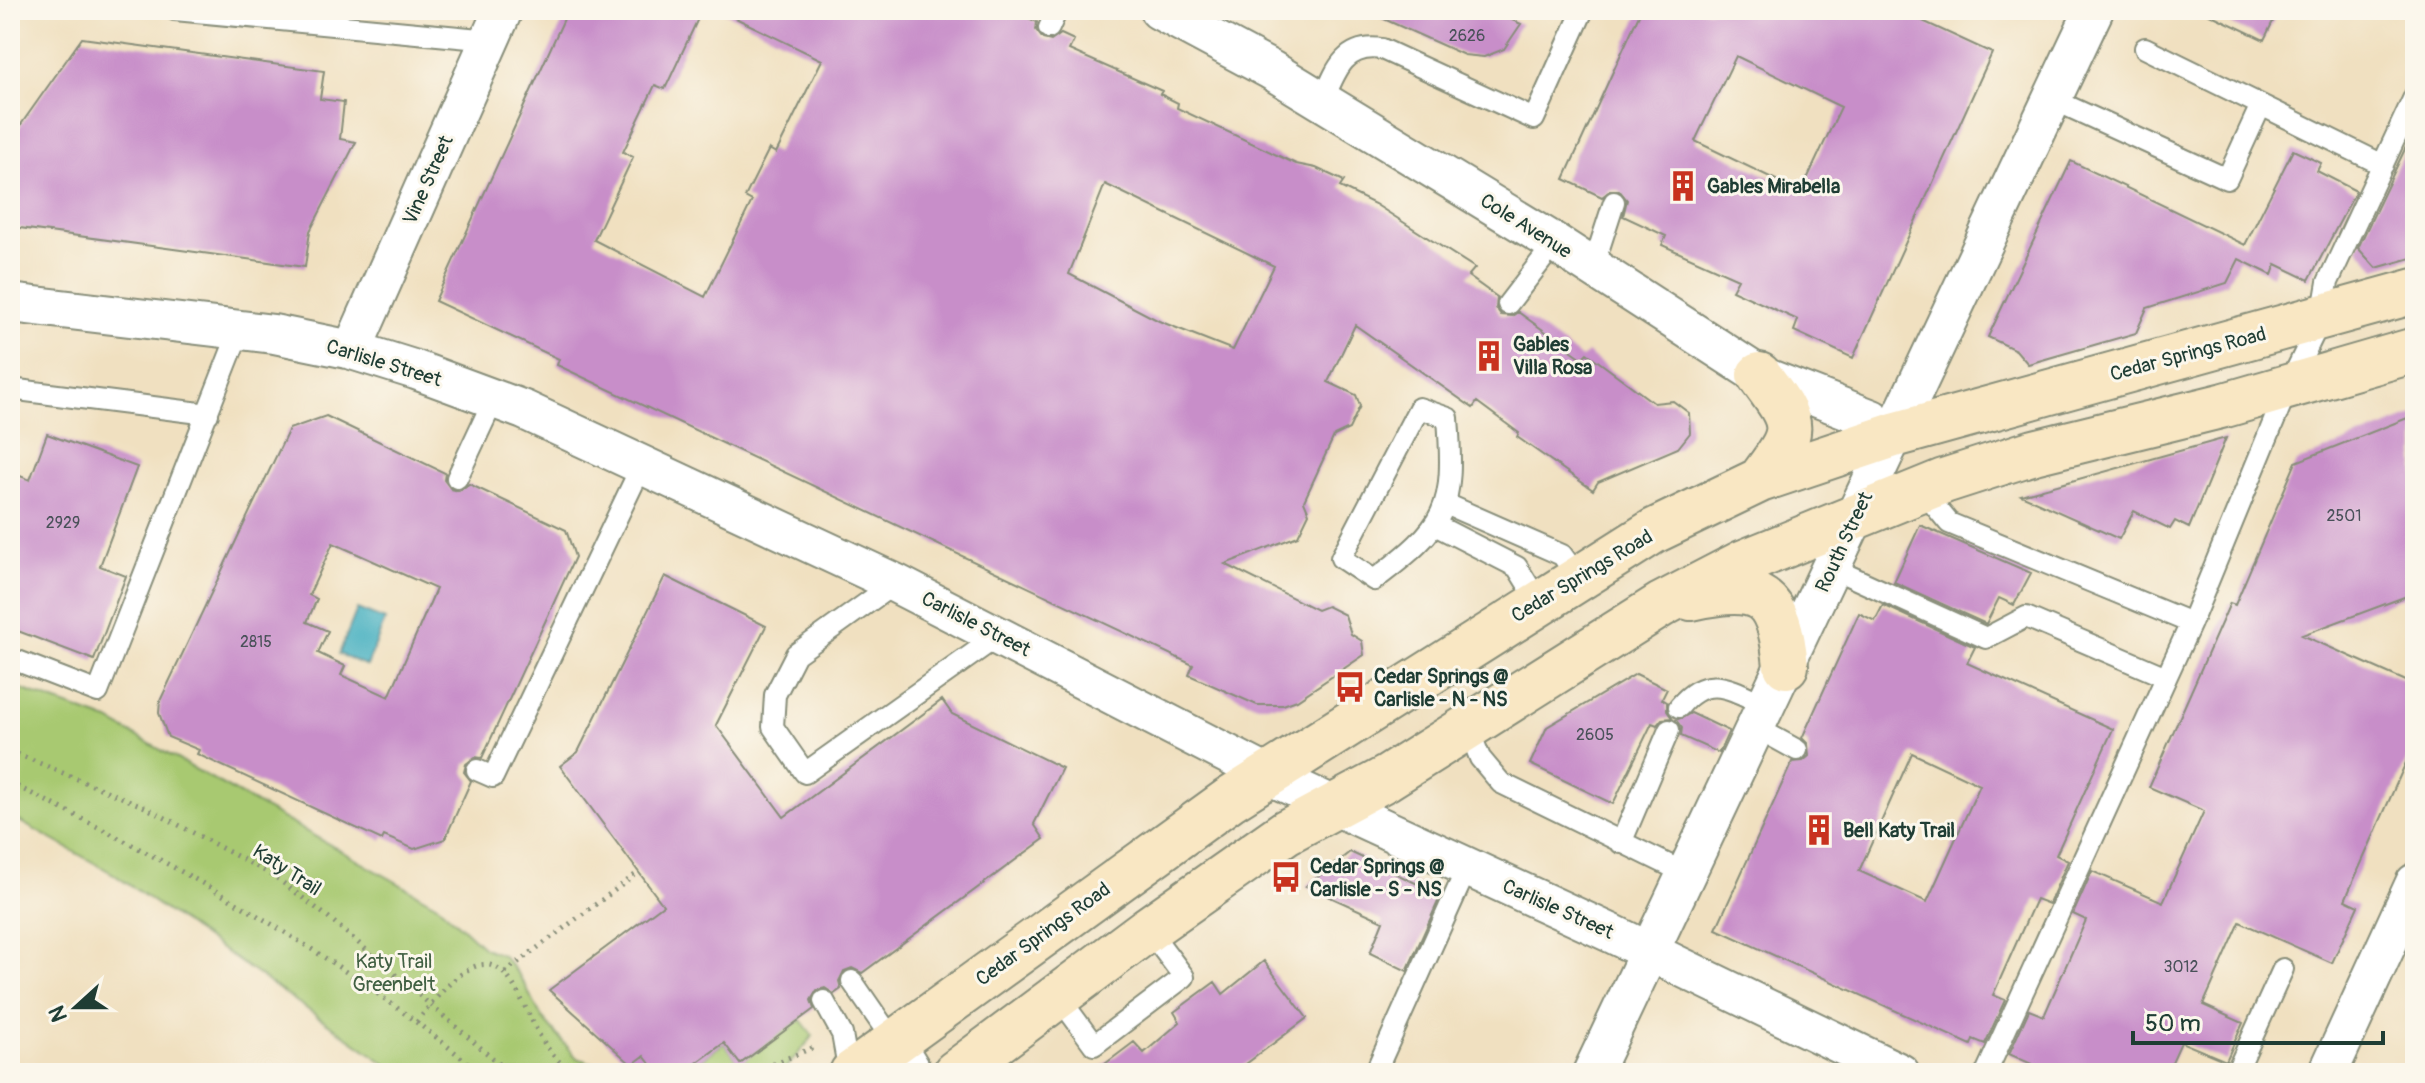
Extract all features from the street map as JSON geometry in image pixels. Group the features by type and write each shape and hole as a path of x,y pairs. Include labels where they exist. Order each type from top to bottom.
{"main road":[{"name":"Cedar Springs Road","path":"843,1063 903,1057 1268,775 1538,601 1654,531 1760,480 1894,435 2415,291"},
{"path":"955,1073 1148,929 1286,832 1468,728 1661,605 1742,563 1922,490 2034,452 2288,387 2415,350"},
{"path":"1759,375 1785,411 1790,432 1789,441 1760,480"},
{"path":"1661,605 1717,592 1752,593 1777,615 1786,666"}],"street":[{"name":"Cole Avenue","path":"1159,10 1323,101 1555,243 1759,375 1872,419 1894,435"},
{"name":"Routh Street","path":"1592,1073 1647,952 1857,517 2090,11"},
{"name":"Vine Street","path":"352,350 496,25"},
{"name":"Carlisle Street","path":"10,303 240,329 352,350 494,399 895,583 1268,775 1900,1073"},
{"path":"2328,1073 2415,883"}],"lane":[{"path":"175,10 496,25"},
{"path":"1323,101 1340,62 1359,49 1370,47 1382,49 1534,119 1583,10"},
{"path":"2145,48 2383,165"},
{"path":"1986,1073 2191,623 2288,387 2322,317 2328,282 2415,95"},
{"path":"2052,99 2227,179 2261,105"},
{"path":"1593,267 1614,202"},
{"path":"1508,304 1555,243"},
{"path":"10,658 98,692 240,329"},
{"path":"10,389 208,414"},
{"path":"457,478 494,399"},
{"path":"1419,408 1448,418 1452,469 1446,504 1435,525 1412,551 1374,580 1341,558 1419,408"},
{"path":"477,770 493,777 553,629 642,465"},
{"path":"1922,490 1949,523 2191,623"},
{"path":"1446,504 1562,555 1578,577"},
{"path":"1435,525 1517,567 1538,601"},
{"path":"1832,568 1986,638 2026,617 2166,677"},
{"path":"895,583 796,654 775,695 773,727 805,773 998,636"},
{"path":"1679,707 1691,693 1722,686 1797,750"},
{"path":"1468,728 1480,758 1501,783 1687,874"},
{"path":"1621,843 1669,730"},
{"path":"1375,1073 1467,868"},
{"path":"1058,996 1094,1045 1184,977 1148,929"},
{"path":"2236,1073 2283,969"},
{"path":"852,981 903,1057"},
{"path":"824,1001 842,1034 843,1063"}],"path":[{"name":"Katy Trail","path":"10,751 145,807 274,876 328,917 510,1073"},
{"path":"10,783 166,861 266,919 417,1022 480,1073"},
{"path":"505,972 639,872"},
{"path":"417,1022 430,1005 472,970 485,966 505,972 552,1055 569,1070 579,1073"},
{"path":"751,1073 843,1063"}],"green space":[{"name":"Katy Trail Greenbelt","path":"10,685 109,721 439,906 484,948 502,955 519,975 543,1019 577,1058 621,1073 399,1073 112,873 10,816"},
{"path":"800,1019 813,1036 782,1073 683,1073 724,1043 740,1063"},
{"path":"630,1066 635,1073 621,1073"}],"water":[{"path":"357,609 385,620 367,666 339,654"}],"building":[{"name":"Gables Villa Rosa","path":"568,10 702,10 665,89 655,85 623,152 633,157 594,240 705,297 752,201 745,197 769,149 776,153 822,60 719,10 1012,10 1037,22 1036,30 1043,39 1051,41 1061,34 1074,40 1069,50 1162,91 1160,94 1178,103 1177,108 1296,164 1316,168 1344,181 1340,187 1375,204 1475,268 1468,276 1497,297 1496,308 1501,315 1512,316 1518,312 1582,358 1587,353 1654,403 1673,401 1689,413 1690,433 1678,448 1598,482 1593,490 1517,437 1519,433 1477,402 1473,408 1355,325 1328,382 1356,395 1360,406 1349,429 1334,436 1304,501 1309,513 1298,536 1225,564 1317,610 1327,606 1345,615 1351,634 1362,641 1364,655 1297,700 1283,705 1257,705 1189,675 1193,665 557,365 559,359 435,301","holes":["1105,184 1274,266 1233,350 1159,321 1069,274"]},
{"path":"1364,10 1490,10 1521,24 1504,49 1484,57 1464,55"},
{"name":"Gables Mirabella","path":"1641,10 1899,10 1992,53 1853,358 1794,331 1798,320 1732,290 1738,279 1662,245 1666,236 1623,216 1627,200 1619,190 1611,190 1602,197 1564,179","holes":["1736,56 1841,107 1801,192 1695,141"]},
{"path":"2201,10 2260,10 2275,17 2264,40"},
{"path":"82,38 324,71 320,99 344,102 340,139 356,142 310,231 305,267 13,227 10,140"},
{"path":"2415,128 2415,257 2376,268 2358,248"},
{"path":"2293,150 2321,163 2317,171 2356,191 2309,280 2276,264 2272,275 2239,259 2227,283 2147,308 2136,333 2028,364 2016,350 1988,337 2071,161 2245,245"},
{"path":"2415,415 2415,593 2302,635 2415,685 2415,742 2345,900 2358,906 2332,963 2240,922 2203,1005 2243,1023 2226,1061 2181,1042 2167,1073 2052,1073 2009,1054 2029,1010 2044,1016 2086,920 2073,914 2092,871 2163,902 2204,811 2149,787 2230,603 2235,605 2296,462"},
{"path":"326,416 445,473 444,480 451,489 459,491 469,484 566,530 575,557 482,758 475,757 466,764 464,772 471,781 445,839 414,849 384,836 382,840 197,754 199,750 168,737 159,713 160,701 289,429","holes":["333,543 436,589 389,697 341,675 345,666 318,653 328,631 307,622 317,599 309,595"]},
{"path":"47,434 137,467 100,566 126,576 94,660 10,628 10,472 30,480"},
{"path":"2226,438 2189,528 2175,521 2170,529 2134,511 2119,539 2021,495"},
{"path":"1920,525 2031,573 2014,605 1999,598 1986,624 1894,582"},
{"path":"665,576 766,626 716,725 784,817 942,700 952,714 1062,768 1034,824 1044,839 862,973 852,968 844,971 839,981 841,989 834,994 825,988 817,990 811,1000 814,1009 740,1064 724,1043 683,1073 657,1073 644,1056 632,1065 549,990 663,905 560,766 578,752"},
{"name":"Bell Katy Trail","path":"1883,605 1975,647 1967,663 2113,729 2056,855 2068,861 2049,904 2036,899 1993,995 2005,1000 1985,1044 1973,1039 1971,1045 1716,929 1792,762 1803,761 1809,756 1808,744 1802,738 1859,613 1875,621","holes":["1912,753 1980,785 1927,902 1859,871"]},
{"path":"1636,674 1667,689 1662,699 1667,702 1667,711 1672,718 1662,719 1657,725 1652,723 1613,804 1530,764 1547,727"},
{"path":"1691,713 1729,731 1719,753 1681,736 1682,728 1676,720"},
{"path":"1350,852 1441,895 1407,971 1370,953 1383,921 1306,886"},
{"path":"1264,961 1307,1018 1234,1073 1093,1073 1134,1042 1144,1053 1180,1022 1174,1012 1215,982 1223,994"}],"place":[{"name":"Gables Mirabella","path":"1683,186"},
{"name":"Gables Villa Rosa","path":"1489,356"},
{"name":"Cedar Springs @ Carlisle - N - NS","path":"1350,687"},
{"name":"Bell Katy Trail","path":"1819,830"},
{"name":"Cedar Springs @ Carlisle - S - NS","path":"1286,877"}]}
